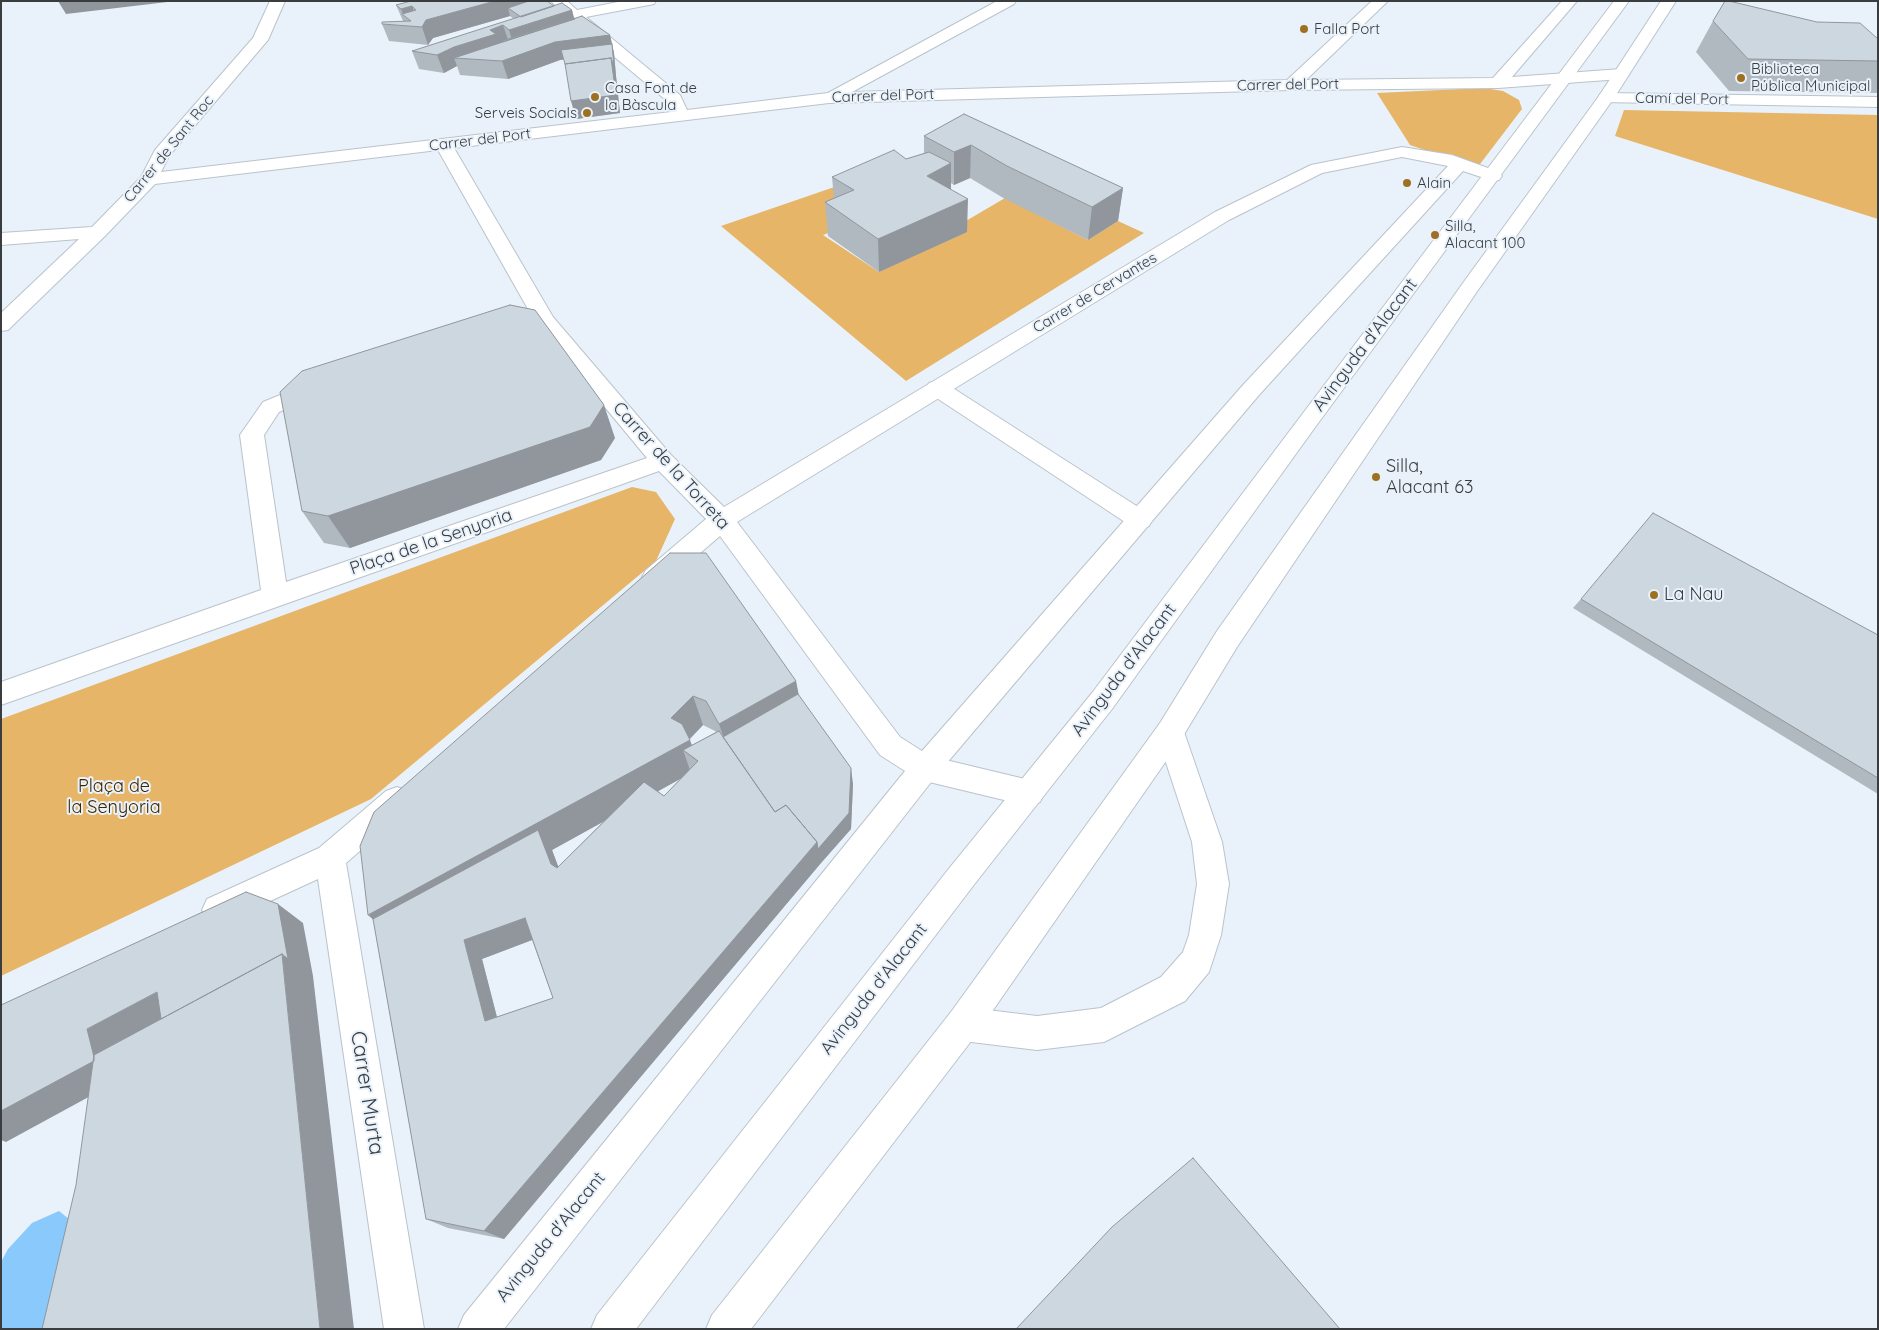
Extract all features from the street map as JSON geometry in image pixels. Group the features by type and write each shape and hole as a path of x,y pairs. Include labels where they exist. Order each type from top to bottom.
{"street":[{"name":"Carrer de Sant Roc","path":"1,325 98,232 149,179 161,154 260,40 278,1"},
{"path":"558,1 674,99 681,116"},
{"path":"573,15 649,1"},
{"path":"829,98 1009,1"},
{"path":"1290,85 1381,1"},
{"path":"1498,83 1570,1"},
{"name":"Avinguda d'Alacant","path":"611,1329 962,876 1102,702 1308,421 1622,1"},
{"path":"726,1329 963,1024 1170,732 1228,639 1269,578 1470,287 1606,98 1669,1"},
{"name":"Carrer del Port","path":"149,179 829,98 1290,85 1498,83 1621,74"},
{"name":"Camí del Port","path":"1606,98 1878,102"},
{"name":"Carrer de la Torreta","path":"444,145 534,323 663,462 722,520 890,746 925,768 1029,793"},
{"name":"Carrer de Cervantes","path":"722,520 1222,216 1317,169 1402,152 1446,159 1493,176"},
{"name":"Avinguda d'Alacant","path":"478,1329 925,768 1251,390 1460,164"},
{"path":"1,239 98,232"},
{"path":"275,596 252,435 271,407 310,390 338,382"},
{"path":"937,388 1140,520"},
{"name":"Plaça de la Senyoria","path":"1,694 275,596 663,462"},
{"path":"631,598 722,520"},
{"path":"963,1024 1037,1033 1104,1025 1173,989 1197,961 1205,935 1213,884 1207,842 1170,732"},
{"path":"196,920 330,858 420,780"},
{"name":"Carrer Murta","path":"330,858 404,1329"}],"green space":[{"path":"1484,88 1503,91 1519,100 1522,109 1477,168 1410,145 1377,93"},
{"path":"1624,110 1878,115 1878,219 1615,136"},
{"path":"875,173 857,223 823,235 879,272 1005,198 1088,240 1118,221 1144,233 906,381 721,226"},
{"name":"Plaça de la Senyoria","path":"632,487 656,492 675,519 656,561 371,799 1,976 1,719"}],"water":[{"path":"59,1211 89,1235 75,1329 1,1329 1,1262 8,1249 32,1223"}],"building":[{"path":"411,1 495,1 426,20 422,27 382,24 382,22 411,21 402,14 416,10 412,6 401,9 396,5"},
{"path":"529,1 547,1 554,6 521,17 508,8"},
{"path":"1725,1 1817,22 1860,23 1878,39 1878,61 1748,59 1713,21"},
{"path":"562,3 572,10 509,30 503,25 490,30 496,34 454,47 437,55 412,51"},
{"path":"582,16 610,35 555,42 502,61 454,58"},
{"path":"575,19 502,42 502,41"},
{"path":"612,44 614,66 611,58 565,64 561,50"},
{"path":"611,58 616,95 571,101 565,64"},
{"path":"964,114 1123,188 1092,207 1007,166 971,145 954,152 924,136"},
{"path":"894,150 906,159 929,152 951,163 927,176 968,199 878,239 825,202 854,190 832,177"},
{"path":"510,305 535,310 604,405 590,427 328,516 302,511 280,392 302,371"},
{"path":"1653,513 1878,635 1878,778 1581,599"},
{"path":"670,553 706,553 796,681 719,724 706,701 693,696 671,718 682,724 690,740 368,915 360,846 374,812"},
{"path":"798,694 851,768 849,813 818,849 817,842 786,805 775,812 723,737"},
{"path":"719,731 775,812 786,805 817,842 484,1231 426,1219 373,919 538,830 551,864 557,868 644,782 664,796 698,761 683,750","holes":["525,918 553,998 485,1021 464,940"]},
{"path":"246,892 278,904 288,959 282,954 161,1019 157,992 87,1029 94,1061 1,1111 1,1005"},
{"path":"282,954 320,1329 42,1329 76,1185 94,1055"},
{"path":"1193,1158 1340,1329 1016,1329 1112,1227"}],"place":[{"name":"Falla Port","path":"1304,29"},
{"name":"Biblioteca Pública Municipal","path":"1741,78"},
{"name":"Casa Font de la Bàscula","path":"595,97"},
{"name":"Serveis Socials","path":"587,113"},
{"name":"Alain","path":"1407,183"},
{"name":"Silla, Alacant 100","path":"1435,235"},
{"name":"Silla, Alacant 63","path":"1376,477"},
{"name":"La Nau","path":"1654,595"}]}
